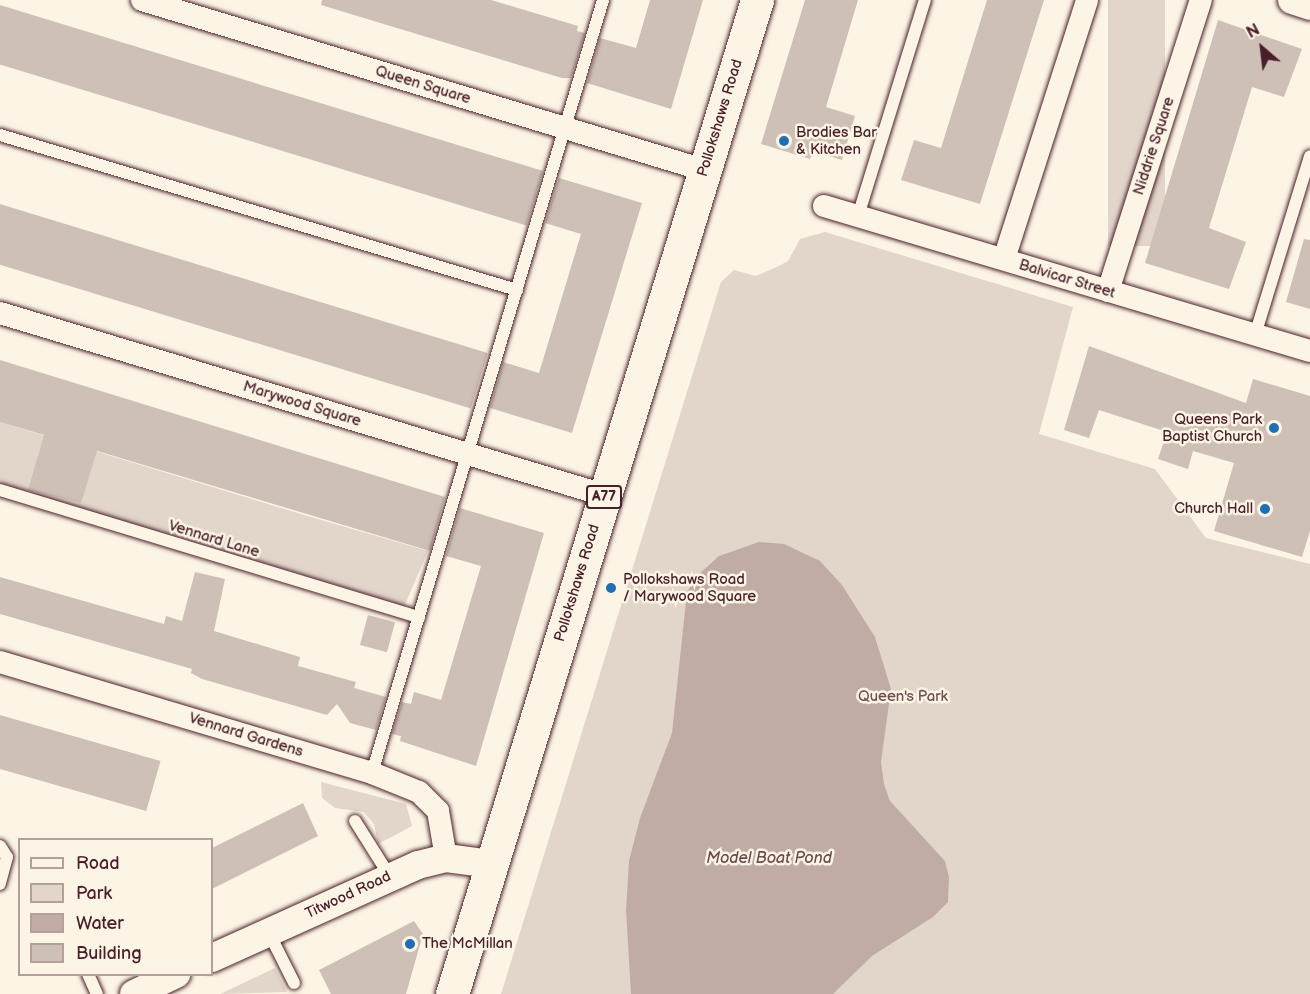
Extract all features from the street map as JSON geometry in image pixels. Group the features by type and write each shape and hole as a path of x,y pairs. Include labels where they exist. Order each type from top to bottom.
{"main road":[{"name":"Pollokshaws Road","path":"452,994 757,0"}],"street":[{"name":"Queen Square","path":"142,0 704,170"},
{"path":"1004,260 1087,0"},
{"name":"Niddrie Square","path":"1108,291 1201,0"},
{"path":"1292,0 1310,6"},
{"name":"Balvicar Street","path":"824,206 1310,351"},
{"name":"Marywood Square","path":"0,314 604,495"},
{"name":"Vennard Gardens","path":"0,662 372,773 430,800 438,811 446,858"},
{"name":"Titwood Road","path":"213,954 268,932 389,875 446,858 491,864"},
{"path":"140,986 172,976"}],"lane":[{"path":"372,773 465,452 518,290 603,0"},
{"path":"858,216 925,0"},
{"path":"0,135 518,290"},
{"path":"1256,335 1310,156"},
{"name":"Vennard Lane","path":"0,490 418,617"},
{"path":"355,821 389,875"},
{"path":"0,846 7,857 0,884"},
{"path":"268,932 294,983"},
{"path":"88,976 97,994"}],"green space":[{"path":"1108,0 1165,0 1165,246 1108,246"},
{"name":"Queen's Park","path":"825,232 1073,307 1039,434 1155,469 1206,538 1310,564 1310,994 501,994 721,282 734,270 756,276 779,266 788,261 800,239"},
{"path":"0,422 428,551 404,607 0,484"},
{"path":"321,782 406,804 412,826 378,844 374,824 364,812 335,808 322,798"},
{"path":"275,968 287,992 220,994"}],"water":[{"name":"Model Boat Pond","path":"759,542 784,544 820,561 842,585 875,637 891,689 881,762 884,784 890,801 945,861 949,877 948,902 933,917 872,956 833,994 631,994 626,910 629,861 640,818 672,733 687,592 698,575 719,556"}],"building":[{"path":"322,0 491,0 578,26 577,31 585,33 571,78 562,78 321,5"},
{"path":"650,0 703,0 671,109 587,83 600,38 636,48"},
{"path":"805,0 858,0 826,107 855,116 842,160 813,151 810,159 761,144"},
{"path":"987,0 1044,0 980,204 901,180 914,140 941,148"},
{"path":"0,5 543,171 527,226 0,65"},
{"path":"1218,20 1302,49 1284,97 1252,87 1209,228 1246,242 1229,289 1145,263"},
{"path":"559,178 642,203 572,433 490,408 503,362 539,373 581,234 545,223"},
{"path":"0,204 488,353 471,409 0,265"},
{"path":"1304,239 1310,240 1310,309 1286,302"},
{"path":"1089,346 1246,403 1253,379 1310,396 1310,531 1302,557 1214,531 1234,463 1193,451 1188,469 1158,459 1167,432 1099,410 1089,438 1064,430"},
{"path":"0,360 445,497 430,551 97,451 81,503 28,490 44,435 0,422"},
{"path":"460,508 544,533 476,766 400,741 401,736 392,734 402,702 411,704 414,692 441,700 481,566 446,556"},
{"path":"195,572 225,579 214,631 300,657 298,666 356,682 354,688 386,697 376,730 350,723 337,704 327,715 202,679 191,673 192,669 0,614 0,577 164,624 166,616 182,621"},
{"path":"368,615 395,622 387,652 360,645"},
{"path":"0,715 161,761 146,811 0,769"},
{"path":"303,803 318,836 213,888 213,848"},
{"path":"414,921 423,934 406,994 331,994 319,970"}],"place":[{"name":"Brodies Bar & Kitchen","path":"784,141"},
{"name":"Queens Park Baptist Church","path":"1274,428"},
{"name":"Church Hall","path":"1265,509"},
{"name":"Pollokshaws Road / Marywood Square","path":"611,588"},
{"name":"The McMillan","path":"410,944"}]}
